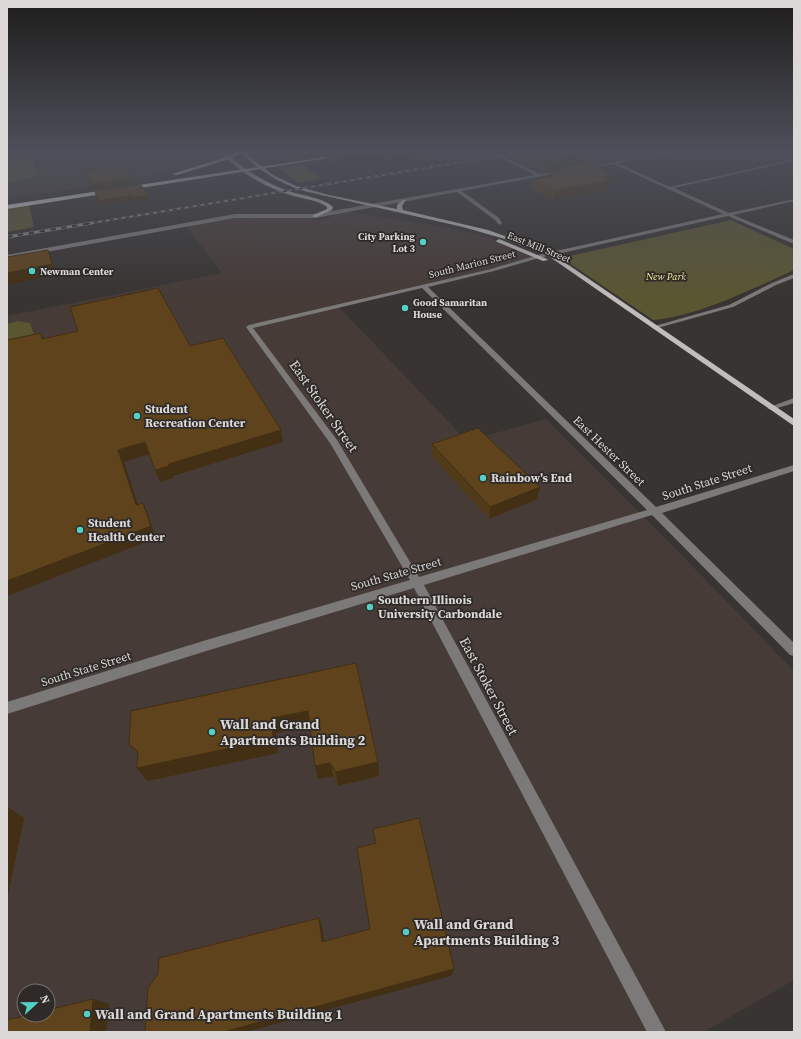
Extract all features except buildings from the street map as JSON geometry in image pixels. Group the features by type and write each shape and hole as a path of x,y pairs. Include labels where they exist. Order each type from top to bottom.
{"highway":[{"path":"7,202 23,199"},
{"path":"7,207 52,199"}],"main road":[{"path":"311,199 372,212"},
{"name":"East Mill Street","path":"341,199 500,234 549,254 794,423"},
{"path":"401,212 399,206 404,201"},
{"path":"315,216 329,210 330,207 325,203"},
{"path":"394,217 402,218"},
{"name":"East Mill Street","path":"431,224 490,238 575,272"}],"street":[{"path":"7,257 235,216 257,214 298,217 315,216 413,199"},
{"path":"469,199 498,219 499,224"},
{"path":"695,199 794,242"},
{"name":"South Marion Street","path":"250,327 492,270 549,254 794,200"},
{"path":"654,327 731,306 794,276"},
{"name":"East Hester Street","path":"423,286 655,512 794,651"},
{"name":"East Stoker Street","path":"250,327 334,442 416,581 657,1032"},
{"path":"771,408 794,400"},
{"name":"South State Street","path":"7,708 416,581 655,512 794,468"}],"shaded area":[{"name":"Southern Illinois University Carbondale","path":"343,211 438,226 490,238 538,257 492,270 338,306 467,441 546,419 671,544 794,671 794,980 704,1032 7,1032 7,316 222,273 185,225 235,216 257,214 299,217 323,221"}],"green space":[{"path":"29,205 34,227 7,232 7,209"},
{"name":"New Park","path":"731,220 794,249 794,270 725,301 689,313 653,320 565,260 570,256"},
{"path":"18,321 30,323 34,335 7,354 7,324"}],"railway":[{"path":"86,224 235,199"},
{"path":"7,237 92,223"}],"place":[{"name":"City Parking Lot 3","path":"423,242"},
{"name":"Newman Center","path":"32,271"},
{"name":"Good Samaritan House","path":"405,308"},
{"name":"Student Recreation Center","path":"137,416"},
{"name":"Rainbow's End","path":"483,478"},
{"name":"Student Health Center","path":"80,530"},
{"name":"Southern Illinois University Carbondale","path":"370,607"},
{"name":"Wall and Grand Apartments Building 2","path":"212,732"},
{"name":"Wall and Grand Apartments Building 3","path":"406,932"},
{"name":"Wall and Grand Apartments Building 1","path":"87,1014"}]}
